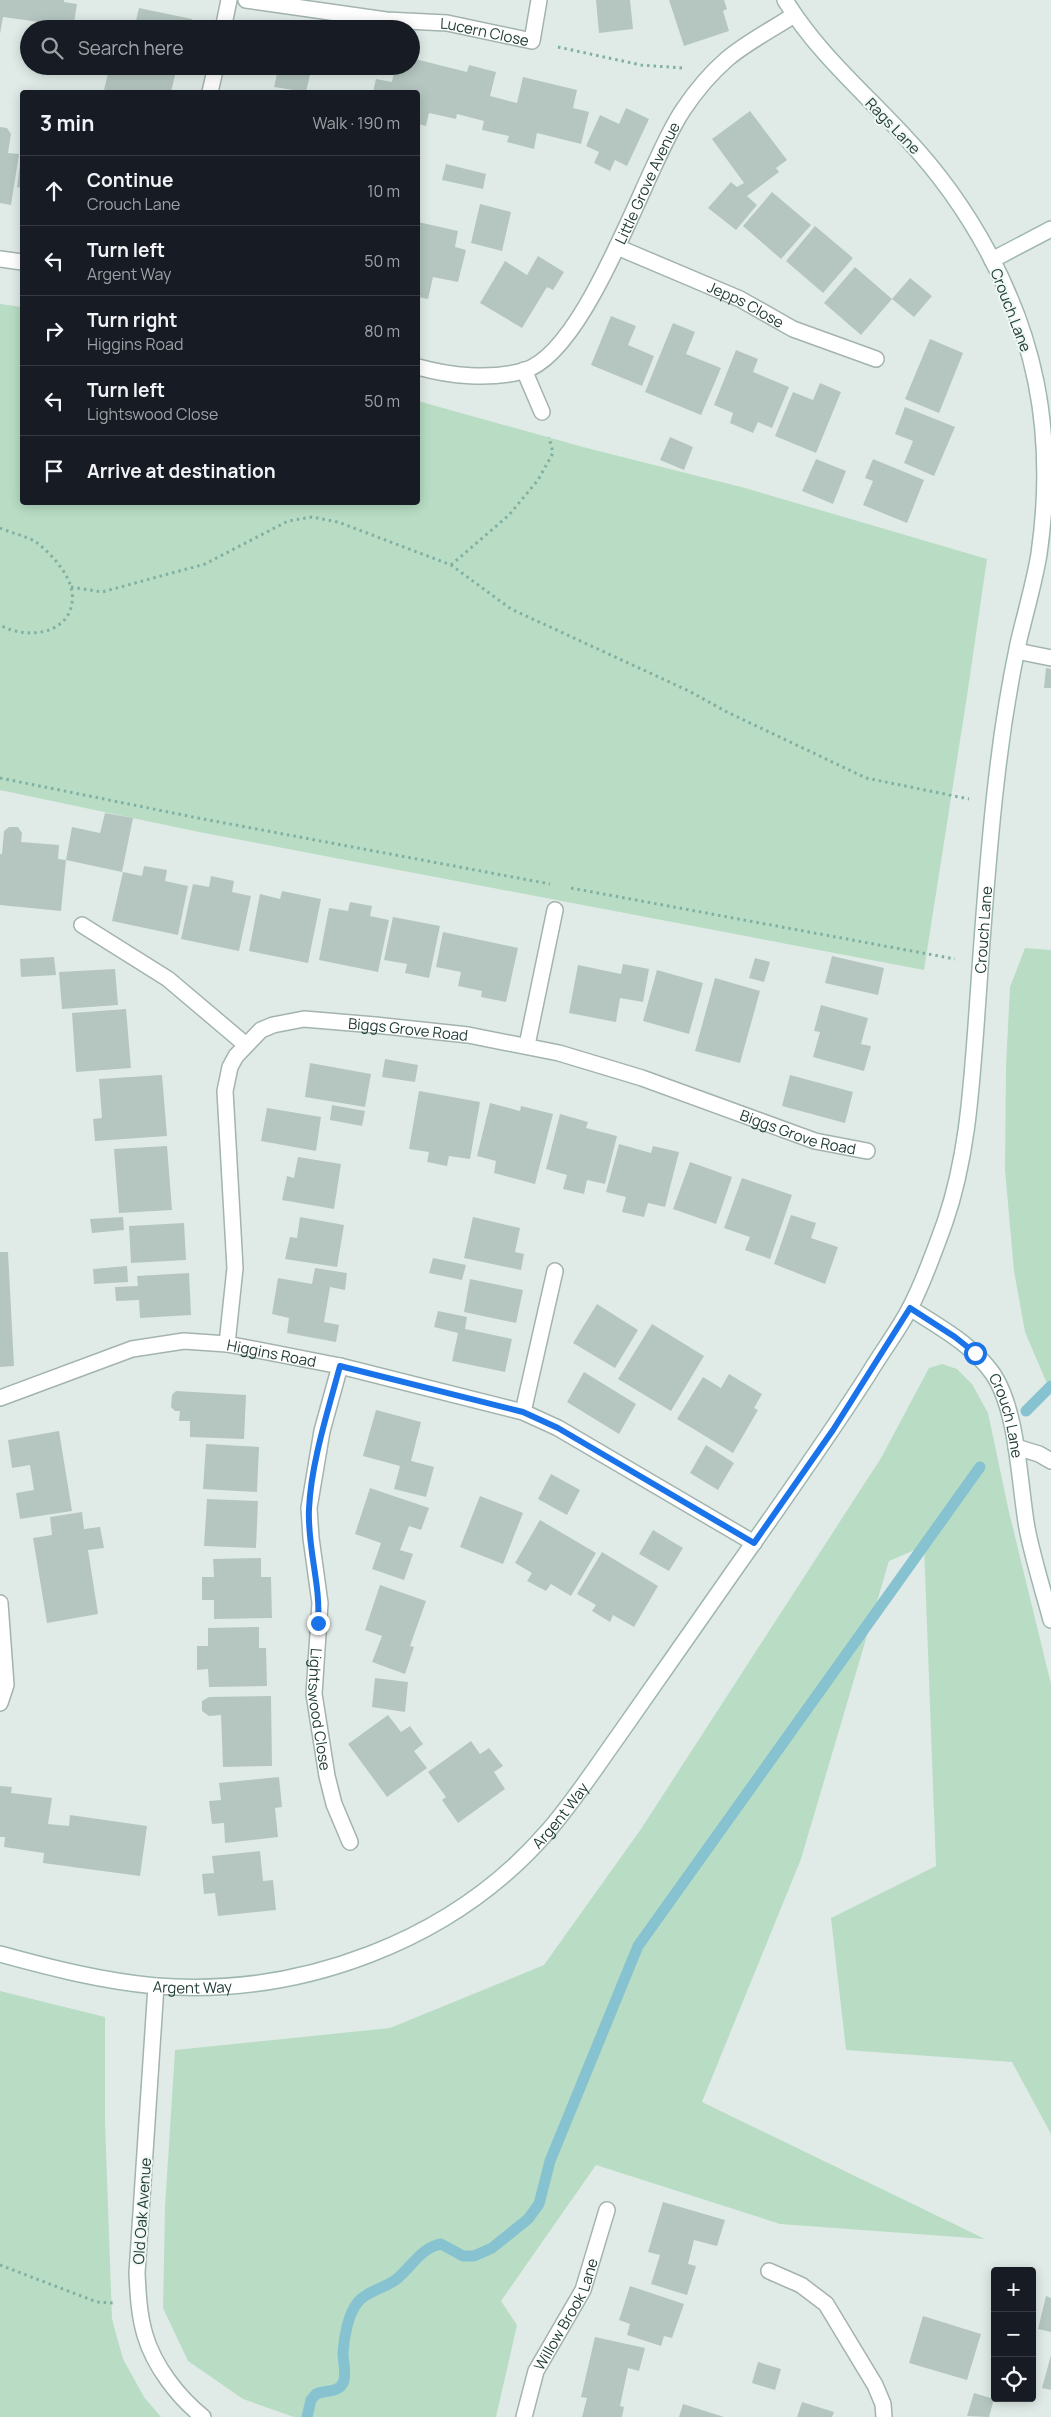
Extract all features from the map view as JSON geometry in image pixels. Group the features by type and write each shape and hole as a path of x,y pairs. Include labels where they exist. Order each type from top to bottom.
{"street":[{"path":"225,20 229,0"},
{"name":"Lucern Close","path":"246,0 386,20"},
{"name":"Lucern Close","path":"420,22 447,23 532,41 539,0"},
{"name":"Rags Lane","path":"785,0 794,16 833,65 916,149 953,194 992,260"},
{"name":"Little Grove Avenue","path":"420,367 462,375 492,375 524,370 556,349 591,295 617,247 667,137 683,110 728,58 794,16"},
{"path":"210,90 214,75"},
{"name":"Crouch Lane","path":"1051,229 992,260 1018,319 1036,380 1044,434 1044,498 1039,556 1017,651 994,805 968,1124 959,1174 945,1221 910,1308 955,1337 975,1353 993,1374 1006,1402 1016,1447 1028,1530 1051,1620"},
{"name":"Jepps Close","path":"617,247 740,298 793,329 876,360"},
{"path":"0,259 20,262"},
{"path":"524,370 542,412"},
{"path":"1017,651 1051,658"},
{"path":"527,1045 555,910"},
{"path":"82,925 168,979 246,1045"},
{"name":"Biggs Grove Road","path":"227,1344 235,1268 225,1091 230,1067 246,1045 261,1030 273,1025 304,1019 468,1035 527,1045 642,1078 815,1141 867,1151"},
{"path":"523,1412 555,1271"},
{"name":"Argent Way","path":"0,1954 93,1978 156,1986 216,1987 288,1977 330,1968 402,1942 444,1918 481,1893 517,1863 550,1829 833,1430 910,1308"},
{"name":"Higgins Road","path":"0,1398 132,1349 184,1341 227,1344 340,1366 523,1412 558,1428 754,1543"},
{"name":"Lightswood Close","path":"340,1366 322,1431 309,1508 310,1538 320,1602 314,1694 327,1776 334,1804 350,1842"},
{"path":"1016,1447 1039,1454 1051,1461"},
{"path":"0,1603 6,1684 0,1703"},
{"name":"Old Oak Avenue","path":"156,1986 137,2273 139,2306 145,2336 158,2361 173,2387 203,2417"},
{"name":"Willow Brook Lane","path":"524,2417 536,2371 583,2290 606,2210"},
{"path":"769,2271 801,2285 826,2304 875,2385 883,2404 884,2417"}],"path":[{"path":"532,41 641,65 686,68 707,80"},
{"path":"451,565 509,515 538,480 553,453 542,412"},
{"path":"71,587 102,592 146,582 206,564 288,521 312,517 338,522 451,565 511,609 689,691 727,712 866,778 994,805"},
{"path":"0,528 35,541 57,560 71,587 72,602 67,617 51,630 30,634 10,631 0,625"},
{"path":"0,778 198,818 560,886"},
{"path":"570,887 981,964"},
{"path":"0,2265 97,2302 139,2306"}],"green space":[{"path":"0,304 20,307 20,505 420,505 420,402 583,447 745,488 987,559 924,970 199,832 0,790"},
{"path":"1025,948 1051,950 1051,1393 1025,1332 1014,1271 1005,1170 1006,1066 1010,987"},
{"path":"942,1364 957,1369 972,1384 988,1413 1009,1512 1051,1684 1051,2134 1012,2062 846,2050 831,1918 936,1866 924,1546 889,1561 801,1859 702,2102 985,2239 780,2224 596,2165 501,2301 517,2325 496,2417 294,2417 243,2399 188,2361 163,2308 165,2207 175,2050 390,2028 544,1965 641,1829 881,1458 929,1368"},
{"path":"0,1991 105,2017 105,2121 112,2319 123,2359 144,2397 161,2417 0,2417"}],"building":[{"path":"0,0 64,0 64,2 77,4 74,20 25,20 3,17 0,34"},
{"path":"596,0 630,0 633,29 599,33"},
{"path":"669,0 724,0 727,9 723,11 729,31 684,46"},
{"path":"139,8 192,19 192,20 136,20"},
{"path":"420,60 467,72 469,65 496,72 490,96 517,103 523,77 577,90 573,108 589,112 581,144 537,133 534,149 507,142 509,136 482,130 484,121 457,114 456,119 429,113 426,126 420,124 420,90 373,90 376,79 392,82 393,75 420,75"},
{"path":"108,75 175,75 171,90 104,90"},
{"path":"277,75 310,75 306,90 274,87"},
{"path":"626,108 649,119 627,166 615,160 610,171 594,163 599,152 586,146 600,115 619,124"},
{"path":"750,111 787,160 776,168 779,172 747,196 757,205 736,230 708,208 731,182 737,187 744,183 712,139"},
{"path":"0,127 7,128 11,134 8,153 19,154 11,205 0,203"},
{"path":"446,164 486,174 483,189 442,180"},
{"path":"20,165 20,188 17,187"},
{"path":"772,192 811,225 781,259 743,226"},
{"path":"480,204 511,212 502,251 471,243"},
{"path":"420,222 458,231 455,247 466,250 458,282 433,277 428,299 420,297"},
{"path":"815,226 853,258 823,293 786,261"},
{"path":"538,256 564,272 553,290 547,287 522,328 480,303 505,261 527,275"},
{"path":"855,267 892,299 861,335 824,303"},
{"path":"910,278 932,296 914,317 892,299"},
{"path":"611,316 636,326 628,345 654,356 642,386 591,365"},
{"path":"673,323 695,332 686,354 721,368 701,415 645,392"},
{"path":"930,339 963,353 939,413 905,399"},
{"path":"736,350 758,359 753,372 789,387 772,428 758,422 753,433 730,423 733,413 714,405"},
{"path":"820,383 841,392 816,453 775,436 793,392 813,400"},
{"path":"905,407 955,427 934,476 904,463 913,441 895,434"},
{"path":"670,437 693,447 684,470 660,460"},
{"path":"816,459 846,471 833,504 802,491"},
{"path":"873,459 924,480 907,523 863,505 873,481 865,478"},
{"path":"1046,668 1051,669 1051,688 1044,688"},
{"path":"105,813 133,818 122,872 66,860 72,827 100,833"},
{"path":"9,827 18,827 22,833 21,842 59,845 58,859 66,860 61,911 0,905 0,854 2,854 4,831"},
{"path":"144,866 167,870 165,881 188,886 178,935 112,921 123,872 142,876"},
{"path":"211,876 234,881 232,892 251,896 239,951 181,939 193,884 209,887"},
{"path":"282,891 321,899 308,963 249,951 260,894 280,899"},
{"path":"350,902 372,906 370,916 389,920 378,972 319,960 329,908 348,911"},
{"path":"393,917 440,926 429,978 405,973 407,964 384,960"},
{"path":"443,932 518,948 506,1002 481,997 482,991 458,986 461,972 436,967"},
{"path":"832,956 884,968 878,995 825,983"},
{"path":"54,957 56,975 21,977 20,959"},
{"path":"755,958 770,962 764,982 749,978"},
{"path":"623,964 649,969 643,1002 620,998 616,1022 569,1013 578,965 621,974"},
{"path":"115,969 118,1005 62,1009 59,972"},
{"path":"657,970 703,983 689,1034 643,1021"},
{"path":"715,978 760,991 740,1063 695,1051"},
{"path":"821,1005 868,1018 861,1044 871,1046 864,1071 813,1057 820,1032 814,1031"},
{"path":"126,1009 131,1068 76,1072 72,1013"},
{"path":"385,1059 418,1065 415,1082 382,1077"},
{"path":"310,1063 371,1074 365,1107 305,1097"},
{"path":"162,1075 167,1136 95,1141 93,1119 102,1118 99,1079"},
{"path":"790,1075 853,1092 845,1123 782,1106"},
{"path":"419,1091 480,1102 470,1159 449,1156 447,1166 427,1162 429,1152 409,1149"},
{"path":"490,1103 520,1111 521,1106 553,1114 535,1184 494,1173 496,1161 477,1156"},
{"path":"332,1105 365,1111 362,1126 330,1120"},
{"path":"267,1108 321,1117 316,1151 261,1141"},
{"path":"560,1114 588,1122 586,1128 617,1136 605,1184 587,1180 584,1194 563,1189 567,1175 546,1169"},
{"path":"619,1144 651,1153 653,1146 679,1152 665,1207 648,1203 644,1217 622,1212 626,1197 606,1192"},
{"path":"167,1146 172,1210 119,1213 114,1149"},
{"path":"298,1157 341,1164 334,1209 282,1200 287,1176 294,1178"},
{"path":"690,1162 732,1177 716,1224 673,1209"},
{"path":"742,1178 792,1195 770,1259 745,1250 750,1237 724,1228"},
{"path":"791,1215 816,1223 811,1238 838,1247 825,1284 774,1264"},
{"path":"123,1217 124,1230 92,1233 90,1219"},
{"path":"300,1217 344,1225 337,1267 285,1259 290,1237 297,1238"},
{"path":"473,1217 520,1228 515,1252 524,1254 521,1270 464,1258"},
{"path":"184,1223 186,1260 131,1263 129,1226"},
{"path":"0,1252 8,1252 14,1366 0,1367"},
{"path":"433,1258 466,1265 462,1280 429,1273"},
{"path":"127,1266 128,1282 94,1284 93,1269"},
{"path":"315,1268 347,1273 345,1290 330,1287 324,1322 339,1325 336,1342 287,1333 289,1318 272,1314 278,1278 312,1284"},
{"path":"189,1273 191,1315 140,1318 139,1300 116,1301 115,1287 138,1286 137,1276"},
{"path":"470,1279 523,1290 516,1323 464,1312"},
{"path":"597,1304 638,1330 615,1368 573,1343"},
{"path":"438,1311 467,1317 465,1329 512,1339 505,1372 452,1361 458,1333 434,1327"},
{"path":"652,1324 704,1356 671,1411 618,1379"},
{"path":"584,1372 636,1404 619,1434 567,1402"},
{"path":"729,1374 762,1394 754,1408 758,1410 733,1453 677,1419 703,1377 721,1388"},
{"path":"176,1391 246,1395 244,1439 190,1437 190,1421 179,1421 180,1411 175,1411 171,1407 172,1395"},
{"path":"376,1410 421,1422 411,1461 434,1467 426,1497 394,1489 400,1466 363,1456"},
{"path":"59,1431 72,1511 20,1519 16,1493 34,1490 30,1465 12,1468 8,1440"},
{"path":"206,1444 259,1447 257,1492 203,1489"},
{"path":"706,1445 734,1463 718,1490 690,1473"},
{"path":"551,1474 580,1490 567,1515 538,1499"},
{"path":"370,1488 429,1508 421,1530 409,1526 400,1550 413,1554 404,1580 372,1569 381,1543 355,1534"},
{"path":"480,1496 523,1513 503,1564 460,1547"},
{"path":"207,1499 258,1501 256,1548 204,1546"},
{"path":"82,1512 84,1529 100,1527 104,1548 88,1550 98,1614 47,1623 33,1538 52,1535 50,1517"},
{"path":"540,1520 596,1553 571,1596 551,1584 546,1591 527,1581 532,1573 515,1563"},
{"path":"653,1530 683,1548 669,1571 639,1554"},
{"path":"602,1552 658,1586 634,1627 613,1615 610,1622 592,1611 596,1605 577,1594"},
{"path":"261,1558 261,1577 271,1577 272,1618 214,1619 214,1600 202,1600 202,1577 214,1577 213,1559"},
{"path":"380,1585 426,1601 410,1646 414,1647 405,1674 372,1662 382,1636 365,1630"},
{"path":"259,1627 259,1648 266,1648 267,1686 209,1687 208,1669 197,1670 197,1646 208,1646 208,1628"},
{"path":"375,1678 408,1682 405,1712 372,1707"},
{"path":"271,1696 272,1766 223,1767 221,1715 209,1716 202,1711 202,1701 209,1697"},
{"path":"388,1715 401,1732 410,1726 423,1744 414,1751 427,1768 387,1797 348,1744"},
{"path":"471,1741 480,1754 489,1748 503,1766 494,1772 505,1789 458,1823 442,1800 446,1797 428,1772"},
{"path":"279,1777 282,1807 275,1808 278,1837 225,1843 224,1823 212,1824 209,1801 221,1800 219,1783"},
{"path":"0,1786 12,1787 11,1793 52,1798 48,1824 69,1826 70,1815 147,1826 140,1876 43,1863 44,1853 4,1847 5,1837 0,1837"},
{"path":"260,1851 263,1881 273,1880 276,1910 218,1916 215,1893 204,1894 202,1874 214,1873 212,1856"},
{"path":"663,2202 725,2220 717,2246 694,2240 688,2264 696,2266 687,2295 651,2284 660,2255 648,2252"},
{"path":"630,2286 684,2304 672,2338 664,2336 661,2346 627,2335 630,2324 619,2320"},
{"path":"1046,2296 1051,2298 1051,2332 1038,2329"},
{"path":"923,2316 981,2334 967,2380 909,2363"},
{"path":"595,2337 645,2348 639,2371 628,2368 620,2406 624,2407 622,2417 582,2417 587,2398 581,2397"},
{"path":"1051,2355 1051,2390 1042,2388"},
{"path":"758,2362 781,2369 775,2390 752,2383"},
{"path":"974,2393 991,2398 991,2402 993,2402 989,2417 967,2416"},
{"path":"802,2402 834,2412 832,2417 797,2417"},
{"path":"683,2404 724,2417 679,2417"}],"waterway":[{"path":"1026,1411 1051,1386"},
{"path":"307,2417 311,2400 316,2394 334,2390 343,2383 345,2372 344,2340 347,2326 358,2302 368,2294 395,2280 424,2252 435,2246 441,2244 463,2256 474,2256 492,2248 528,2219 539,2204 550,2161 638,1946 980,1467"}],"route":[{"path":"318,1623 320,1602 310,1538 309,1508 322,1431 340,1366 523,1412 558,1428 754,1543 833,1430 910,1308 955,1337 975,1353"}]}
